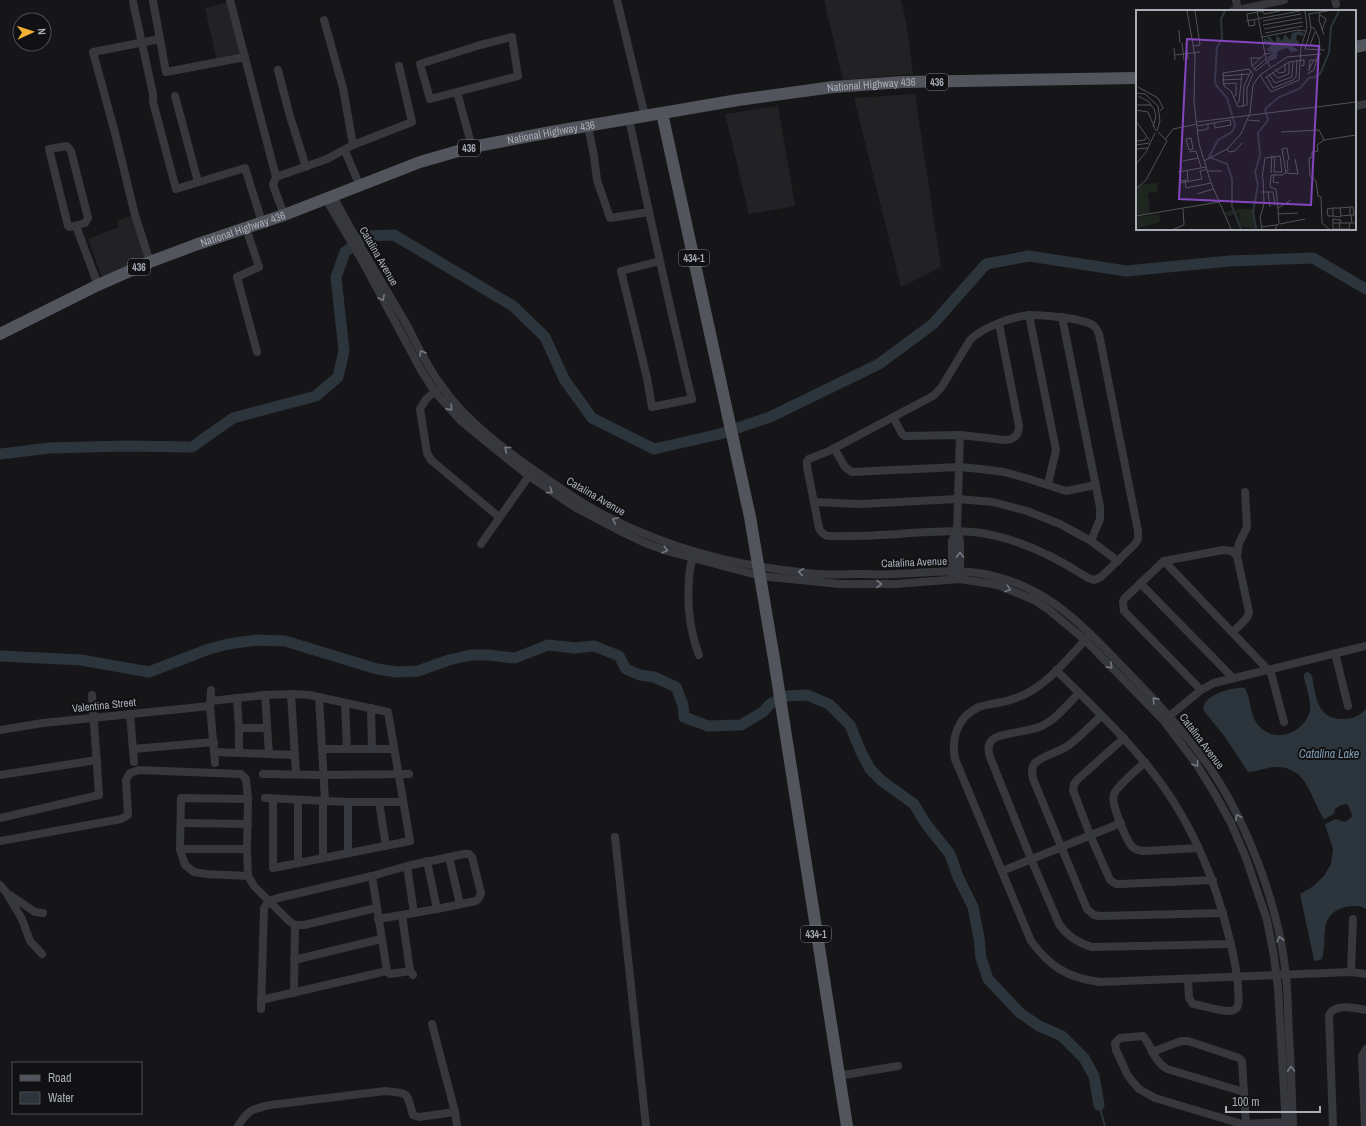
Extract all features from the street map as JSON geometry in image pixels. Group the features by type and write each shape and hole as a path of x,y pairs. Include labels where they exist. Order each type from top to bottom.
{"main road":[{"path":"1356,47 1366,45"},
{"name":"National Highway 436","path":"0,334 98,285 150,262 284,215 420,162 472,147 738,100 841,86 903,82 1136,78"},
{"name":"434-1","path":"662,113 750,517 774,658 847,1126"}],"street":[{"path":"153,0 166,72 245,57"},
{"path":"230,0 276,177 273,185 284,215"},
{"path":"617,0 645,116"},
{"path":"1240,10 1284,0"},
{"path":"133,2 153,94 153,102 176,189 245,168 262,222"},
{"path":"324,20 341,82 353,145"},
{"path":"512,37 518,76 457,92 430,99 420,64 480,44 512,37"},
{"path":"150,262 135,215 93,52 160,39"},
{"path":"276,177 345,151 353,145 412,122 399,66"},
{"path":"278,70 289,113 306,166"},
{"path":"457,92 472,147"},
{"path":"175,96 198,182"},
{"path":"1356,106 1366,104"},
{"path":"630,119 650,212 660,261 670,311 692,399 652,407 647,378 621,271 660,261"},
{"path":"588,126 597,180 610,218 650,212"},
{"path":"67,146 71,151 88,218 85,223 76,226 68,226 49,149 67,146"},
{"path":"345,151 360,186"},
{"name":"Catalina Avenue","path":"329,198 366,262 421,370 438,389 462,422 576,508 624,534 667,551 695,555 759,571 840,584 895,584 956,575 998,586 1034,600 1087,637 1202,756 1240,819 1267,889 1275,917 1286,975 1289,1124"},
{"path":"76,226 98,285"},
{"path":"246,228 259,267 238,277 257,352"},
{"path":"1029,315 1056,450 1048,484"},
{"path":"1029,315 1062,317 1090,323 1096,326 1099,334 1138,531 1137,542 1101,577 1094,580 1052,556 1017,542 980,533 933,531 864,536 823,534 819,528 807,467 808,461 811,458 834,448 893,417 937,392 941,388 970,340 981,331 1020,316 1029,315"},
{"path":"1062,317 1096,485 1100,514 1100,519 1091,541"},
{"path":"893,417 902,434 905,436 960,435 1009,440 1016,436 1019,426 999,324"},
{"path":"438,389 426,399 420,409 427,453 431,460 499,517"},
{"path":"956,575 960,541 957,532 960,435"},
{"path":"834,448 845,467 852,472 959,467 1004,472 1048,484 1066,491 1096,485"},
{"path":"481,544 531,473"},
{"path":"1233,632 1245,621 1249,612 1237,556 1238,543 1247,527 1245,492"},
{"path":"814,502 860,504 958,499 993,502 1027,511 1060,524 1091,541 1118,561"},
{"path":"1201,690 1124,611 1123,602 1124,599 1140,583 1164,561 1224,550 1232,551 1237,556"},
{"path":"695,555 688,590 688,611 694,641 699,655"},
{"path":"1164,561 1268,669 1273,678 1284,722"},
{"path":"1140,583 1233,678"},
{"path":"1087,637 1041,684 1024,695 1011,700 979,707 964,718 959,725 954,741 955,759 1031,941 1048,961 1062,971 1082,980 1100,982 1351,972 1366,974"},
{"path":"1167,719 1201,690 1214,683 1366,646"},
{"path":"1335,653 1348,706"},
{"path":"1056,670 1124,738 1145,762 1188,826 1213,880 1231,944 1238,977 1239,999 1237,1007 1235,1010 1228,1011 1193,1004 1189,998 1188,979"},
{"path":"211,690 210,703 215,763"},
{"path":"1079,693 1047,723 1032,729 998,736 992,740 988,749 1031,859 1062,929 1073,939 1085,946 1092,947 1104,948 1231,944"},
{"path":"291,694 296,774"},
{"name":"Valentina Street","path":"0,730 43,723 130,714 237,698 291,694 319,697 388,712 394,749"},
{"path":"0,818 99,795 92,695"},
{"path":"265,695 269,754"},
{"path":"319,697 324,775 323,858"},
{"path":"237,698 239,752"},
{"path":"345,703 346,749"},
{"path":"371,708 372,749"},
{"path":"130,714 134,762"},
{"path":"1101,716 1069,745 1059,752 1039,760 1034,765 1032,770 1033,779 1087,909 1094,915 1223,913"},
{"name":"Catalina Avenue","path":"1167,719 1215,794 1231,823 1246,858 1267,920 1277,975 1289,1124"},
{"path":"239,728 267,728"},
{"path":"1124,738 1074,784 1073,790 1090,836 1110,880 1116,884 1213,880"},
{"path":"133,749 214,742"},
{"path":"323,749 394,749 410,841 273,868 269,798 348,802 403,802"},
{"path":"214,752 295,755"},
{"path":"0,775 97,760"},
{"path":"1145,762 1114,793 1114,805 1130,844 1136,849 1143,851 1199,848"},
{"path":"0,841 121,819 128,815 126,780 130,773 139,770 241,774 246,779 248,800 248,876 254,886 269,901 295,925 304,925 376,908"},
{"path":"263,774 409,774"},
{"path":"248,800 181,798 180,849 185,865 194,872 248,876"},
{"path":"298,800 298,863"},
{"path":"348,802 348,853"},
{"path":"379,802 386,846"},
{"path":"181,823 248,824"},
{"path":"1002,871 1121,823"},
{"path":"615,837 646,1126"},
{"path":"180,849 247,849"},
{"path":"378,919 437,909 476,900 479,898 480,893 472,857 469,854 464,854 427,861 269,901 264,908 261,1005 294,992 387,971 390,974 412,973 402,915"},
{"path":"449,857 460,904"},
{"path":"427,861 437,909"},
{"path":"407,866 414,913"},
{"path":"372,876 387,971"},
{"path":"0,885 6,892 22,919 30,941 42,954"},
{"path":"6,892 35,912 42,913"},
{"path":"1351,972 1353,919"},
{"path":"294,992 295,925"},
{"path":"294,960 381,940"},
{"path":"1334,1126 1329,1015 1334,1009 1341,1008 1366,1010"},
{"path":"432,1024 455,1112 457,1126"},
{"path":"1244,1092 1167,1069 1160,1064 1145,1039 1140,1036 1120,1038 1115,1043 1116,1050 1127,1074 1139,1089 1146,1094 1237,1123 1289,1124"},
{"path":"1152,1052 1181,1041 1188,1041 1239,1058 1242,1061 1246,1124"},
{"path":"1365,1126 1362,1056 1366,1049"},
{"path":"838,1076 898,1066"},
{"path":"238,1126 243,1118 254,1109 270,1105 384,1091 401,1092 406,1095 409,1098 413,1115 419,1117 455,1112"}],"shaded area":[{"path":"824,0 901,0 907,27 913,74 843,80"},
{"path":"229,2 241,56 217,61 205,8"},
{"path":"915,94 941,267 901,287 854,98"},
{"path":"778,106 795,206 749,214 725,114"},
{"path":"133,215 147,258 102,278 88,239 119,227 117,221"}],"water":[{"name":"Catalina Lake","path":"1307,672 1312,676 1319,706 1328,716 1344,719 1353,718 1366,709 1366,909 1358,906 1345,907 1336,910 1330,915 1325,928 1324,951 1322,959 1317,961 1314,960 1300,894 1312,887 1324,876 1331,864 1333,849 1325,824 1336,819 1345,822 1351,818 1352,815 1348,805 1344,804 1340,806 1335,809 1334,814 1324,819 1307,785 1295,772 1287,768 1276,767 1248,772 1225,737 1204,711 1204,706 1207,701 1218,693 1226,690 1245,688 1252,713 1256,723 1260,727 1274,735 1290,733 1297,730 1303,724 1310,710 1309,697 1304,677 1304,674"}],"waterway":[{"path":"0,454 50,448 125,446 192,447 233,418 316,396 338,377 344,351 336,277 345,252 366,236 394,235 513,306 545,337 564,379 592,418 654,449 720,434 770,417 879,364 933,324 986,264 1029,256 1126,271 1230,261 1313,258 1366,289"},
{"path":"0,656 81,660 149,672 209,649 228,644 257,640 285,641 377,669 397,672 418,671 449,660 471,655 515,658 548,645 575,648 594,646 619,656 626,669 640,675 654,677 676,687 683,705 684,717 708,726 741,725 763,712 770,704 787,696 807,695 829,704 850,725 870,769 882,781 914,804 926,824 950,854 958,877 973,907 981,958 988,979 1020,1013 1039,1026 1062,1036 1084,1058 1094,1076 1099,1105"},
{"path":"1099,1105 1105,1126"}]}
